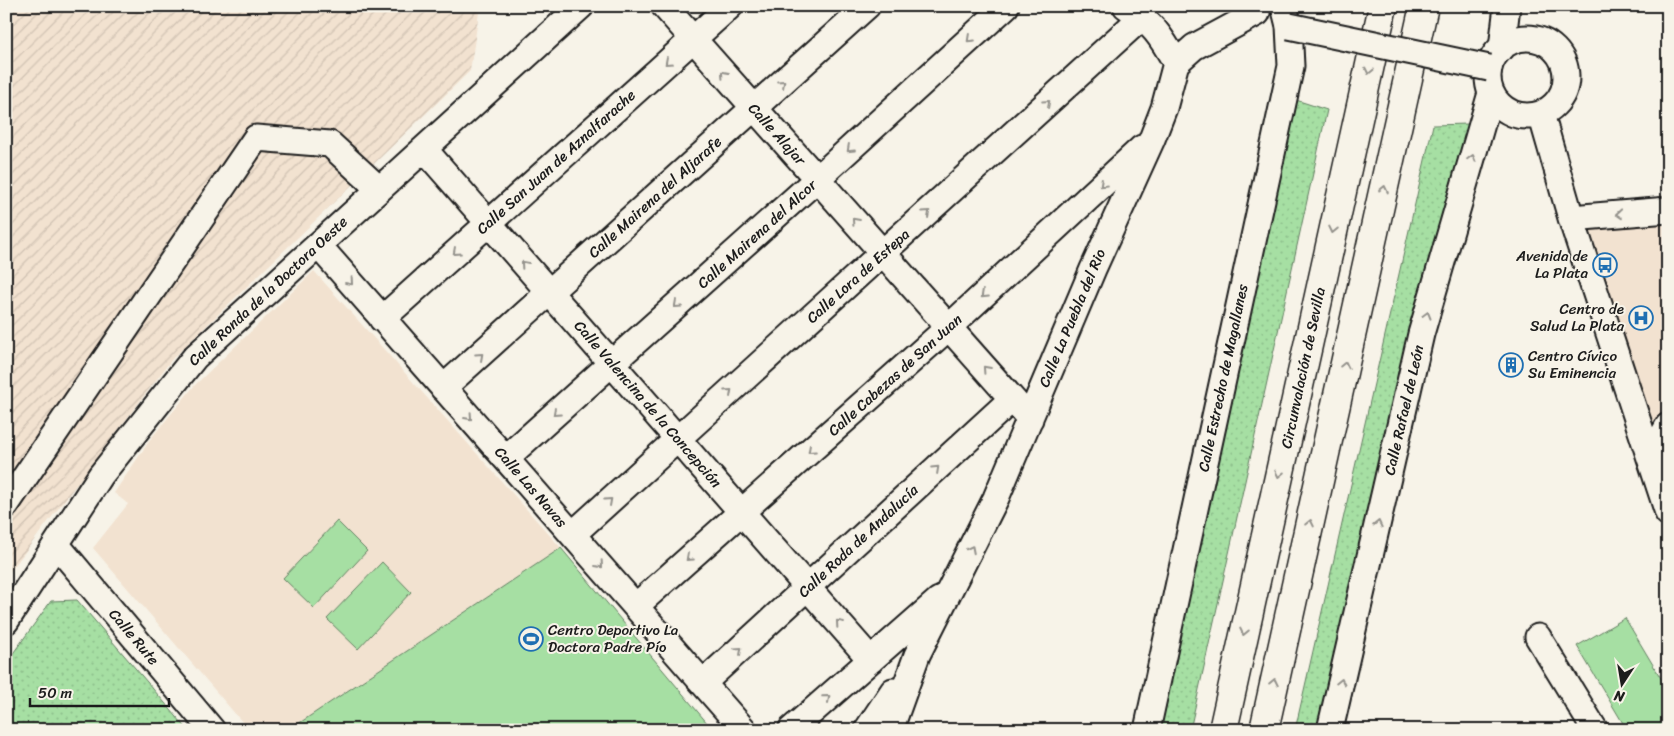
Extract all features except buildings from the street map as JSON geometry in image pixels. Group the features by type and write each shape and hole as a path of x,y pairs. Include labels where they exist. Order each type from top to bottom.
{"highway":[{"name":"Circunvalación de Sevilla","path":"1223,730 1383,6"},
{"path":"1264,730 1424,6"}],"street":[{"name":"Calle Ronda de la Doctora Oeste","path":"6,621 101,475 195,357 581,6"},
{"name":"Calle Alajar","path":"664,6 1030,419"},
{"name":"Calle San Juan de Aznalfarache","path":"382,319 730,6"},
{"name":"Calle Mairena del Aljarafe","path":"443,388 867,6"},
{"name":"Calle Mairena del Alcor","path":"506,458 818,179 1006,6"},
{"path":"1495,58 1512,41 1530,39 1548,44 1558,52 1564,63 1566,75 1565,88 1560,99 1552,108 1541,114 1528,116 1514,114 1503,108 1491,93 1495,58 1506,6"},
{"path":"1134,11 1160,34 1176,63 1194,47 1251,10 1495,58"},
{"name":"Calle Lora de Estepa","path":"573,534 883,253 1134,11"},
{"name":"Calle Estrecho de Magallanes","path":"1146,730 1290,66 1287,16"},
{"name":"Calle La Puebla del Rio","path":"917,656 996,498 1093,269 1127,175 1152,139 1164,108 1176,63"},
{"name":"Calle Rafael de León","path":"1330,730 1421,334 1491,93"},
{"path":"1541,114 1571,218 1668,514"},
{"path":"6,506 256,138 330,144 379,189"},
{"name":"Calle Valencina de la Concepción","path":"424,149 871,660"},
{"name":"Calle Cabezas de San Juan","path":"636,606 949,327 1127,175"},
{"path":"1571,218 1668,210"},
{"name":"Calle Las Navas","path":"318,245 744,730"},
{"name":"Calle Roda de Andalucía","path":"703,683 1012,399"},
{"path":"1650,458 1668,426"},
{"name":"Calle Rute","path":"56,544 212,730"},
{"path":"791,730 949,592"},
{"path":"1538,637 1595,730"},
{"path":"867,730 917,656"},
{"path":"890,730 917,656"}],"shaded area":[{"path":"6,6 480,6 470,71 173,358 6,577"},
{"name":"Centro de Salud La Plata","path":"1668,216 1668,413 1655,436 1582,223"},
{"path":"314,271 561,548 289,730 249,730 93,548 128,504 114,493 152,437 195,385"}],"green space":[{"path":"1296,100 1327,110 1190,730 1158,730"},
{"path":"1468,124 1414,327 1323,730 1295,730 1433,125"},
{"path":"337,521 367,551 314,608 283,578"},
{"name":"Centro Deportivo La Doctora Padre Pío","path":"561,548 713,730 289,730"},
{"path":"382,562 411,592 358,649 327,619"},
{"path":"77,600 188,730 6,730 6,663 51,601"},
{"path":"1625,618 1668,690 1668,728 1665,730 1627,730 1577,646"}],"place":[{"name":"Avenida de La Plata","path":"1605,265"},
{"name":"Centro de Salud La Plata","path":"1641,318"},
{"name":"Centro Cívico Su Eminencia","path":"1511,365"},
{"name":"Centro Deportivo La Doctora Padre Pío","path":"531,639"}]}
